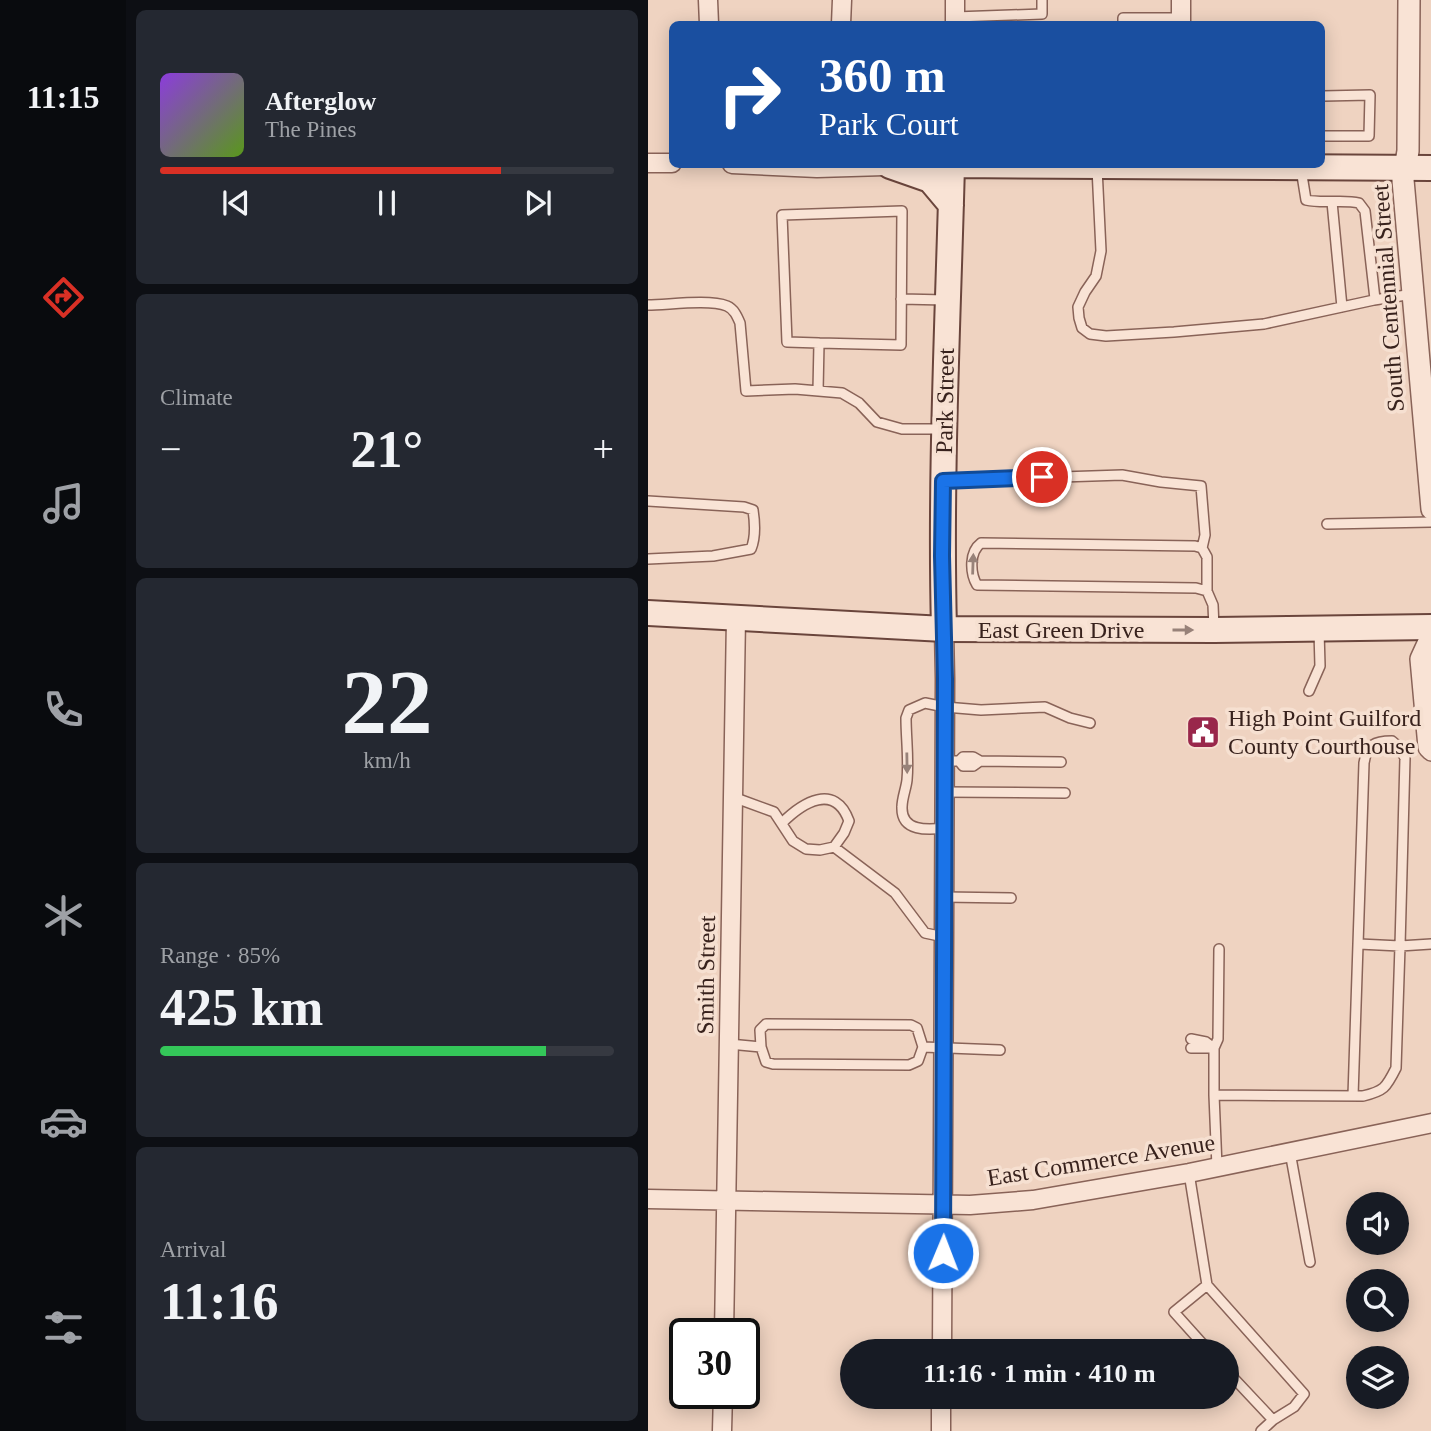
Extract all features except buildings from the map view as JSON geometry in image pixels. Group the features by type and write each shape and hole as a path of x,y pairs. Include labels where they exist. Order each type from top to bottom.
{"main road":[{"path":"896,168 930,180 951,205"},
{"name":"Park Street","path":"944,629 943,481 952,168"},
{"path":"1325,168 1431,168"},
{"name":"East Green Drive","path":"648,613 944,629 1214,630 1431,627"}],"street":[{"path":"708,0 709,21"},
{"path":"841,21 842,0"},
{"path":"1181,0 1181,21"},
{"name":"South Centennial Street","path":"1409,0 1408,150 1403,180 1413,295 1425,362 1431,509"},
{"path":"648,163 669,163"},
{"name":"Smith Street","path":"724,1318 736,618"},
{"name":"Park Street","path":"942,1339 945,792 952,761 945,707 944,629"},
{"path":"1431,635 1421,659 1431,750"},
{"name":"East Commerce Avenue","path":"648,1199 970,1205 1033,1200 1189,1173 1431,1123"},
{"path":"722,1431 723,1409"},
{"path":"941,1409 941,1431"}],"lane":[{"path":"955,14 1042,14 1042,0"},
{"path":"1123,21 1123,18 1181,21"},
{"path":"1325,96 1370,95 1369,136 1325,136"},
{"path":"1113,168 1096,276 1078,307 1082,328 1090,334 1106,337 1264,324 1375,299 1413,295"},
{"path":"1301,168 1306,200 1320,203 1352,201 1359,203 1365,211 1375,299"},
{"path":"1332,202 1342,307"},
{"path":"902,211 901,345 819,343 787,342 782,215 902,211"},
{"path":"901,299 947,300"},
{"path":"648,305 728,306 740,323 746,391 795,389 842,393 859,402 877,422 902,429 944,429"},
{"path":"818,391 819,343"},
{"path":"943,481 1122,475 1201,485 1205,534 1202,548"},
{"path":"648,500 744,507 753,510 755,522 751,549 713,556 648,559"},
{"path":"1327,524 1431,522"},
{"path":"1207,591 1196,587 977,585 973,578 973,554 981,542 1195,545 1202,548 1207,557 1207,591 1213,605 1214,630"},
{"path":"1309,691 1320,666 1319,629"},
{"path":"945,828 917,828 908,824 903,817 907,778 906,718 909,710 926,703 980,710 1045,707 1090,723"},
{"path":"1214,1095 1353,1096 1363,1096 1381,1092 1391,1079 1396,1068 1405,758 1392,741 1380,741 1370,746 1364,757 1353,1096"},
{"path":"952,761 963,766 973,766 980,761 1061,762"},
{"path":"945,792 1066,793"},
{"path":"733,797 774,812 793,841 806,849 834,847 849,821 845,808 833,801 820,800 809,802 782,823"},
{"path":"834,847 895,892 925,933 944,937"},
{"path":"944,897 1011,898"},
{"path":"1359,944 1431,944"},
{"path":"1217,1167 1214,1048 1218,1039 1218,949"},
{"path":"766,1024 911,1025 917,1028 923,1047 918,1061 909,1065 773,1064 766,1062 760,1030 766,1024"},
{"path":"729,1044 761,1046"},
{"path":"1191,1044 1214,1048"},
{"path":"923,1047 1000,1050"},
{"path":"1290,1152 1310,1262"},
{"path":"1189,1173 1207,1285 1304,1394 1294,1407 1261,1431"},
{"path":"1198,1339 1174,1312 1207,1285"},
{"path":"1239,1384 1273,1420"}],"place":[{"name":"High Point Guilford County Courthouse","path":"1203,732"}],"route":[{"path":"943,1253 943,481 1042,477"}]}
